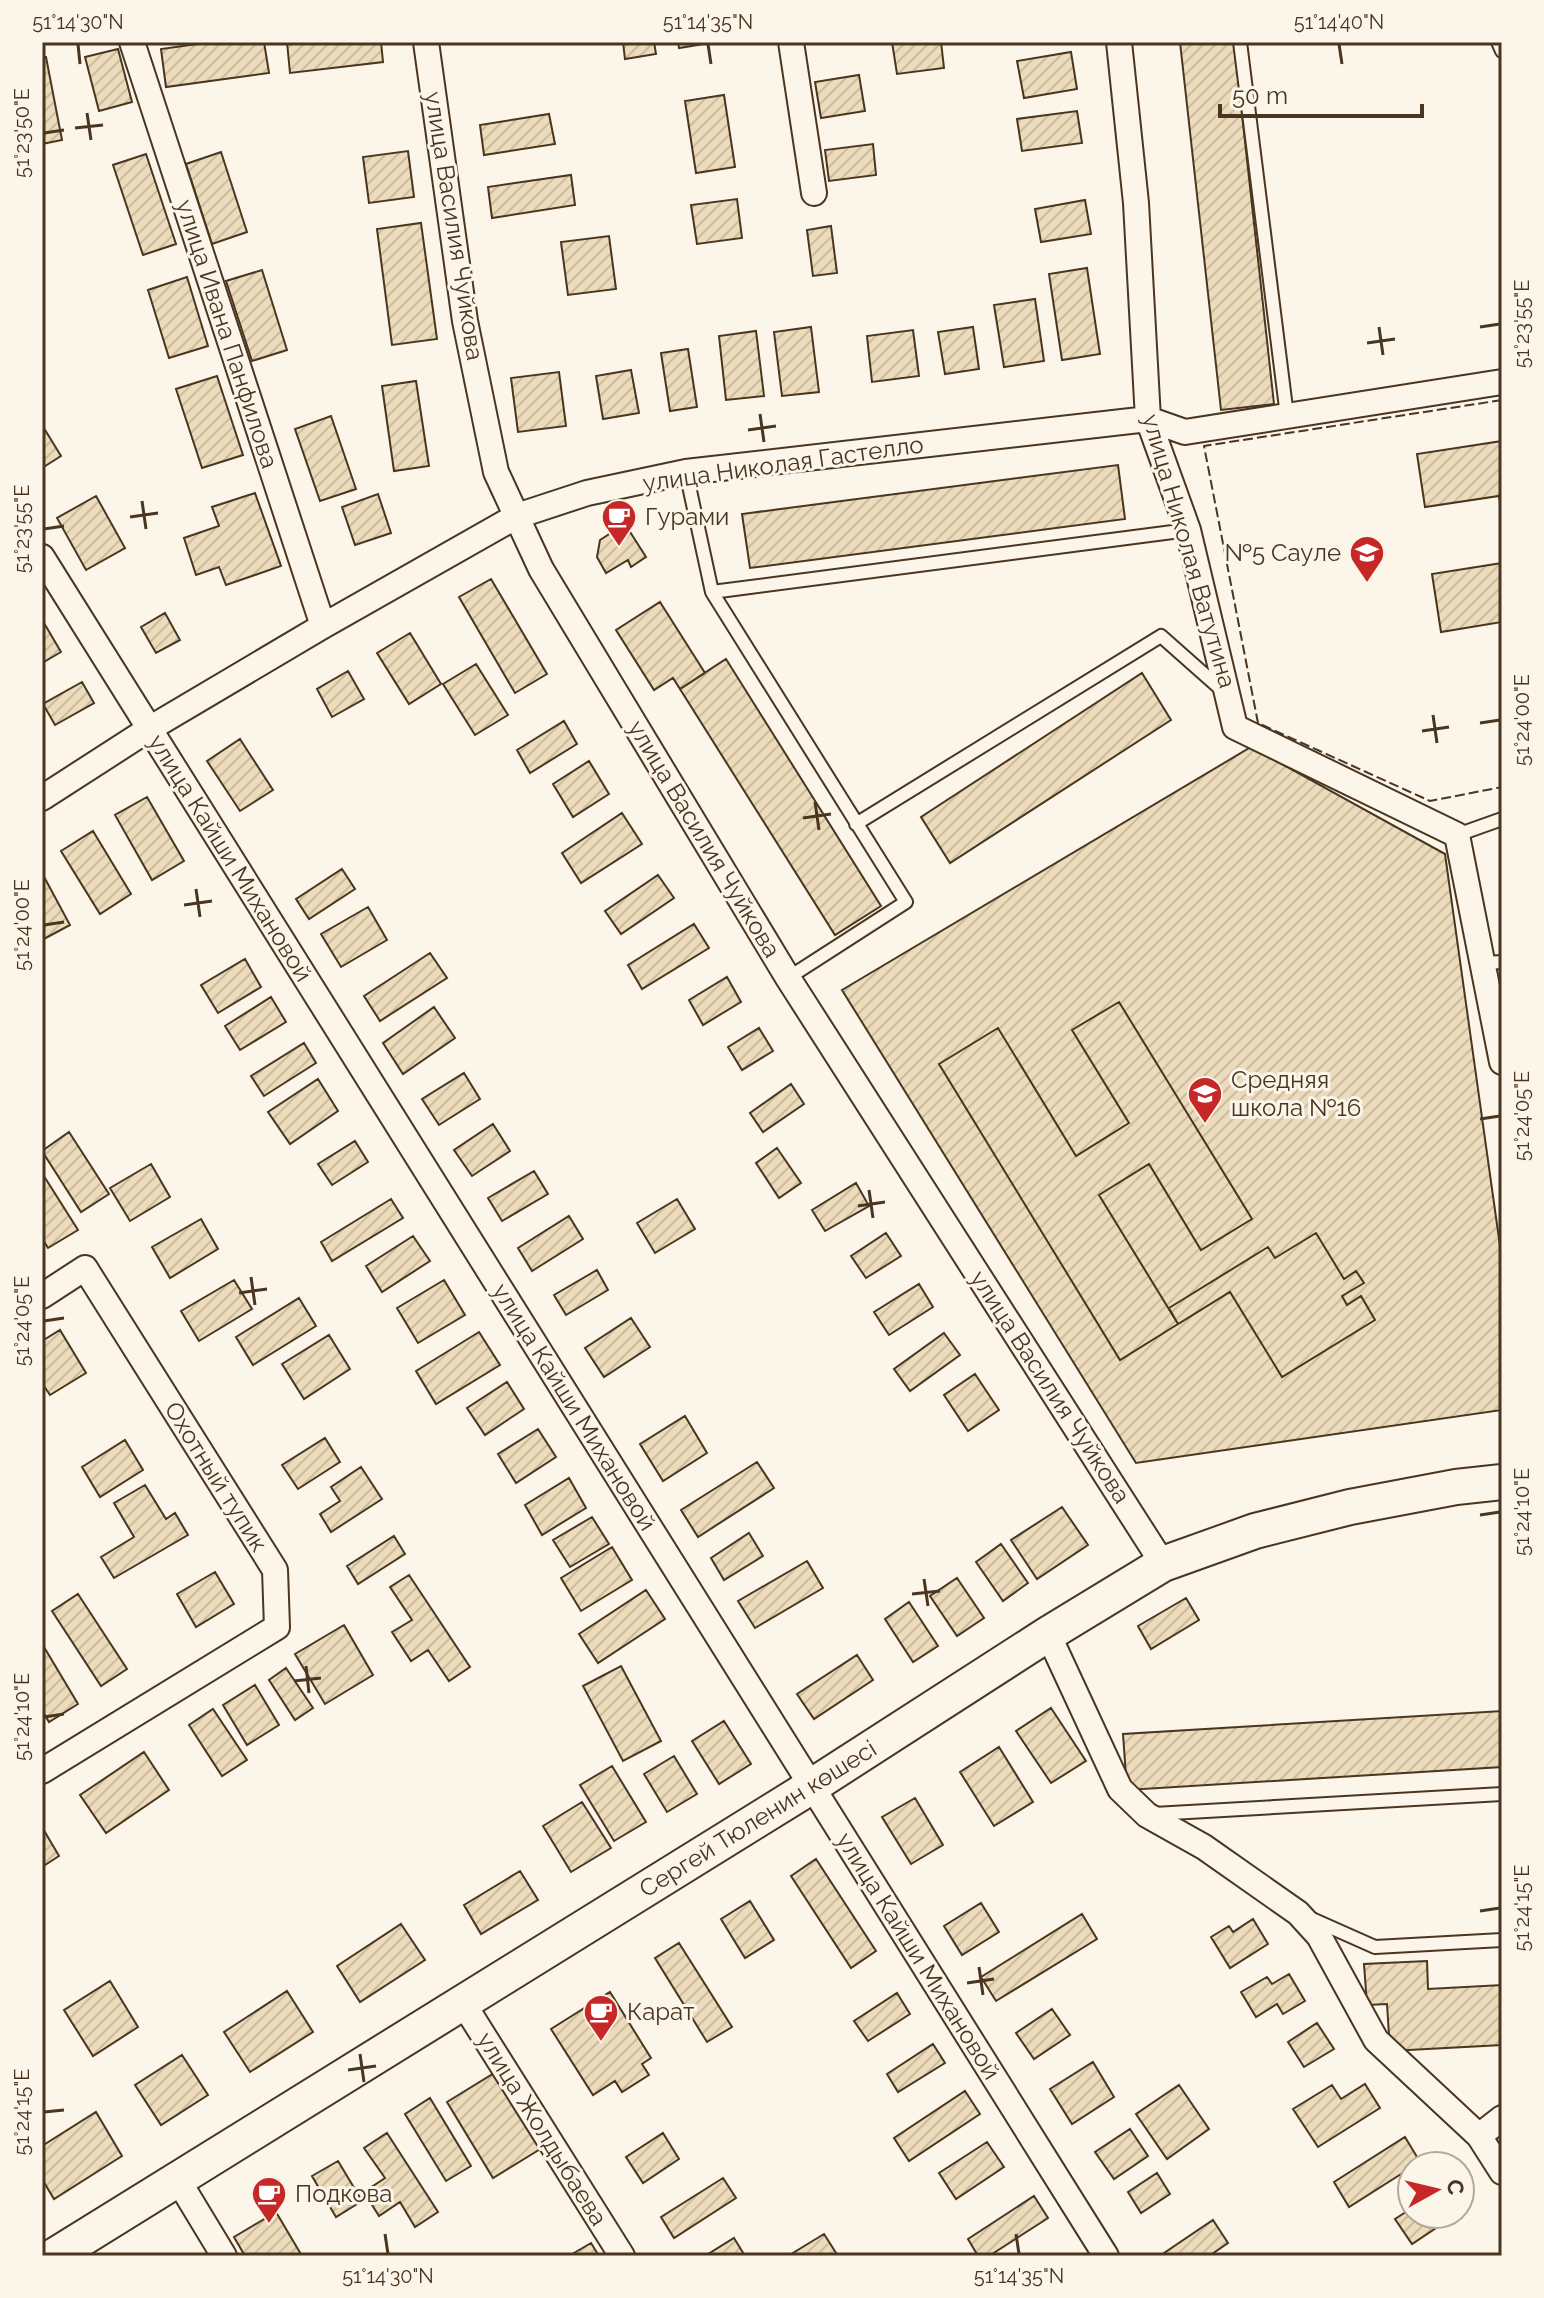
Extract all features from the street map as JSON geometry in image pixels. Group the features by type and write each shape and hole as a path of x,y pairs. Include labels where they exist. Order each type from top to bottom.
{"main road":[{"name":"Сергей Тюленин көшесі","path":"54,2256 812,1786 1163,1564 1255,1531 1350,1507 1456,1487 1502,1482"}],"street":[{"name":"улица Ивана Панфилова","path":"132,42 323,626"},
{"name":"улица Василия Чуйкова","path":"426,42 465,321 496,472 541,569 788,978 1163,1564"},
{"path":"791,42 814,193"},
{"name":"улица Николая Ватутина","path":"1119,42 1136,203 1148,419 1188,530 1235,727 1457,835"},
{"name":"улица Николая Гастелло","path":"42,798 149,729 517,516 587,493 686,472 1148,419 1185,432 1502,382"},
{"name":"улица Кайши Михановой","path":"42,557 1106,2256"},
{"path":"1457,835 1492,962 1502,1062"},
{"name":"Охотный тупик","path":"42,1296 85,1268 275,1570 277,1627 42,1771"},
{"path":"1048,1634 1120,1789 1147,1815 1204,1847 1298,1913 1319,1936 1376,2040 1479,2136 1502,2172"},
{"name":"улица Жолдыбаева","path":"463,2003 622,2256"},
{"path":"1479,2136 1502,2118"},
{"path":"178,2180 224,2256"}],"lane":[{"path":"1240,42 1287,416"},
{"path":"1498,42 1502,51"},
{"path":"686,472 712,592 906,902 788,978"},
{"path":"712,592 1188,530"},
{"path":"856,824 1161,636 1230,698"},
{"path":"1457,835 1502,819"},
{"path":"1147,1815 1502,1794"},
{"path":"1298,1913 1375,1947 1502,1940"}],"building":[{"path":"212,42 264,42 269,73 166,87 161,49"},
{"path":"287,42 381,42 383,62 290,73"},
{"path":"623,42 654,42 656,54 625,59"},
{"path":"678,42 716,42 679,48"},
{"path":"892,42 941,42 944,68 897,74"},
{"path":"1180,42 1234,42 1274,404 1221,410"},
{"path":"118,49 132,102 99,111 85,57"},
{"path":"1071,52 1077,89 1024,98 1017,61"},
{"path":"42,57 46,57 62,140 42,144"},
{"path":"859,75 865,111 821,118 815,82"},
{"path":"724,95 735,167 696,173 685,101"},
{"path":"1077,111 1082,143 1022,151 1017,119"},
{"path":"549,114 555,144 484,155 480,125"},
{"path":"873,144 876,175 829,181 825,150"},
{"path":"408,151 414,197 369,203 363,157"},
{"path":"221,152 247,232 212,244 186,164"},
{"path":"146,154 176,244 143,255 113,165"},
{"path":"571,175 575,205 492,218 488,187"},
{"path":"737,199 742,238 697,244 691,205"},
{"path":"1085,200 1091,234 1041,242 1035,209"},
{"path":"421,223 437,339 392,345 377,229"},
{"path":"831,226 837,273 813,276 807,230"},
{"path":"609,236 616,289 568,295 561,242"},
{"path":"1087,268 1100,354 1062,360 1049,274"},
{"path":"262,270 287,350 252,361 226,281"},
{"path":"187,277 208,346 169,358 148,290"},
{"path":"1035,299 1044,361 1004,367 994,305"},
{"path":"811,327 819,392 782,396 774,332"},
{"path":"973,327 979,369 945,374 938,332"},
{"path":"913,330 919,376 872,382 867,336"},
{"path":"756,331 764,396 726,400 719,336"},
{"path":"688,349 697,407 670,411 661,353"},
{"path":"631,370 639,413 603,419 596,376"},
{"path":"559,372 566,426 518,432 511,378"},
{"path":"217,376 243,455 202,468 176,389"},
{"path":"416,381 429,466 394,471 382,386"},
{"path":"331,416 356,489 320,501 295,429"},
{"path":"42,425 61,456 42,468"},
{"path":"1502,441 1502,517 1499,496 1425,507 1417,454"},
{"path":"1118,465 1125,519 750,568 742,514"},
{"path":"255,493 281,566 226,585 219,567 196,575 184,538 219,526 212,507"},
{"path":"378,494 391,533 355,545 342,507"},
{"path":"96,496 125,548 86,570 57,518"},
{"name":"Гурами","path":"625,524 646,557 631,567 628,560 606,573 597,557 600,540"},
{"path":"1502,563 1502,622 1441,632 1432,574"},
{"path":"491,579 547,674 515,693 459,597"},
{"path":"660,602 705,673 680,689 673,678 654,690 616,630"},
{"path":"165,613 180,640 156,653 141,627"},
{"path":"44,623 61,652 42,663 42,625"},
{"path":"410,633 441,684 409,704 377,653"},
{"path":"726,659 881,906 835,935 680,689"},
{"path":"476,664 508,715 475,735 443,684"},
{"path":"348,671 364,699 332,717 317,689"},
{"path":"1142,673 1171,720 950,863 921,817"},
{"path":"82,682 94,703 55,725 43,704"},
{"path":"564,721 577,744 530,773 517,750"},
{"path":"240,739 273,790 240,811 207,761"},
{"name":"Средняя школа №16","path":"1251,747 1445,854 1502,1260 1502,1410 1136,1463 842,990"},
{"path":"589,761 609,794 573,817 553,784"},
{"path":"147,797 184,861 152,880 115,815"},
{"path":"622,813 642,844 581,883 562,853"},
{"path":"93,831 131,894 100,914 61,851"},
{"path":"342,869 355,889 309,919 296,899"},
{"path":"42,873 70,925 42,940"},
{"path":"658,875 674,898 621,934 605,911"},
{"path":"368,907 387,940 341,967 321,934"},
{"path":"694,924 709,948 642,989 628,965"},
{"path":"430,953 447,978 380,1021 364,996"},
{"path":"245,959 261,987 218,1013 201,985"},
{"path":"727,977 741,1002 703,1025 689,1000"},
{"path":"271,997 286,1022 240,1050 225,1026"},
{"path":"1119,1002 1252,1219 1201,1250 1149,1164 1099,1195 1178,1324 1120,1360 939,1064 998,1028 1076,1156 1129,1123 1072,1030"},
{"path":"434,1007 455,1038 403,1074 383,1043"},
{"path":"759,1028 773,1051 742,1070 728,1047"},
{"path":"304,1043 316,1063 264,1096 251,1076"},
{"path":"464,1073 480,1099 439,1125 422,1099"},
{"path":"318,1079 338,1111 290,1144 268,1112"},
{"path":"791,1084 804,1104 763,1132 750,1113"},
{"path":"493,1124 510,1151 472,1176 454,1150"},
{"path":"69,1132 109,1194 81,1212 42,1151"},
{"path":"355,1141 368,1162 332,1185 318,1164"},
{"path":"777,1148 801,1183 779,1198 756,1163"},
{"path":"151,1164 170,1197 130,1221 110,1188"},
{"path":"534,1171 548,1194 502,1221 488,1198"},
{"path":"42,1173 78,1230 48,1248 42,1238"},
{"path":"856,1183 869,1206 825,1231 812,1210"},
{"path":"391,1199 403,1218 332,1261 321,1242"},
{"path":"677,1199 695,1229 655,1253 637,1223"},
{"path":"569,1216 583,1239 532,1271 518,1248"},
{"path":"201,1219 218,1249 170,1278 152,1247"},
{"path":"886,1233 901,1256 866,1278 851,1256"},
{"path":"1316,1233 1344,1279 1356,1271 1364,1283 1342,1296 1347,1305 1361,1296 1375,1320 1282,1377 1230,1292 1178,1324 1169,1308 1268,1247 1275,1258"},
{"path":"413,1236 430,1261 382,1292 366,1266"},
{"path":"597,1270 608,1290 566,1315 554,1295"},
{"path":"234,1280 252,1309 199,1341 181,1311"},
{"path":"444,1280 465,1315 418,1343 397,1308"},
{"path":"919,1284 933,1307 889,1335 874,1312"},
{"path":"299,1298 316,1326 253,1365 236,1337"},
{"path":"631,1318 650,1347 604,1377 585,1348"},
{"path":"60,1330 86,1373 50,1395 42,1383 42,1341"},
{"path":"479,1332 500,1365 436,1404 416,1371"},
{"path":"944,1333 960,1355 910,1391 894,1369"},
{"path":"329,1335 350,1369 304,1399 282,1364"},
{"path":"975,1374 999,1410 968,1431 944,1395"},
{"path":"507,1382 524,1409 485,1435 467,1408"},
{"path":"685,1416 707,1453 663,1481 640,1444"},
{"path":"538,1429 556,1457 516,1483 498,1454"},
{"path":"325,1438 340,1462 298,1489 282,1465"},
{"path":"125,1440 143,1470 100,1497 82,1467"},
{"path":"757,1462 774,1488 698,1537 681,1510"},
{"path":"361,1467 382,1499 331,1532 320,1514 340,1501 331,1487"},
{"path":"569,1478 586,1508 542,1535 525,1505"},
{"path":"145,1485 166,1519 175,1513 188,1535 114,1578 101,1557 134,1537 114,1503"},
{"path":"1062,1507 1088,1545 1037,1579 1011,1540"},
{"path":"592,1517 609,1544 570,1567 553,1540"},
{"path":"749,1533 763,1556 724,1580 711,1558"},
{"path":"394,1536 405,1554 358,1584 347,1566"},
{"path":"1001,1544 1028,1583 1003,1601 976,1562"},
{"path":"612,1547 632,1580 581,1611 561,1578"},
{"path":"807,1561 823,1588 755,1628 738,1601"},
{"path":"215,1572 234,1604 196,1627 177,1594"},
{"path":"409,1575 470,1667 449,1681 428,1650 411,1661 392,1632 412,1620 390,1587"},
{"path":"957,1578 984,1618 957,1636 930,1596"},
{"path":"646,1590 665,1619 598,1663 579,1634"},
{"path":"78,1594 127,1669 101,1686 52,1611"},
{"path":"1186,1598 1199,1620 1151,1649 1138,1626"},
{"path":"909,1602 938,1646 913,1662 885,1619"},
{"path":"344,1625 373,1675 325,1704 295,1654"},
{"path":"44,1647 78,1704 49,1722 42,1710"},
{"path":"857,1655 873,1680 814,1719 797,1694"},
{"path":"621,1666 661,1741 623,1761 583,1686"},
{"path":"286,1668 313,1708 295,1720 269,1680"},
{"path":"255,1685 279,1725 247,1745 223,1705"},
{"path":"1051,1708 1086,1761 1051,1783 1016,1731"},
{"path":"213,1709 247,1760 222,1776 189,1725"},
{"path":"1502,1711 1502,1767 1127,1790 1123,1734"},
{"path":"724,1721 751,1764 719,1784 692,1741"},
{"path":"999,1747 1033,1802 994,1826 960,1772"},
{"path":"144,1752 169,1790 106,1833 80,1795"},
{"path":"674,1756 697,1794 667,1812 644,1774"},
{"path":"612,1766 646,1822 614,1841 580,1785"},
{"path":"915,1798 943,1845 911,1864 882,1817"},
{"path":"582,1802 611,1848 571,1872 543,1826"},
{"path":"42,1827 59,1856 42,1867"},
{"path":"816,1859 876,1951 851,1968 791,1876"},
{"path":"520,1871 538,1900 481,1934 464,1905"},
{"path":"750,1901 774,1940 745,1958 721,1919"},
{"path":"981,1903 999,1932 962,1955 944,1926"},
{"path":"1082,1914 1097,1939 996,2001 981,1977"},
{"path":"1253,1919 1268,1944 1230,1968 1211,1937 1229,1926 1233,1932"},
{"path":"401,1924 425,1960 360,2002 337,1966"},
{"path":"679,1943 732,2027 707,2042 655,1958"},
{"path":"1427,1961 1428,1989 1502,1985 1502,2045 1390,2051 1387,2004 1367,2005 1364,1964"},
{"path":"1289,1974 1305,2001 1283,2014 1277,2004 1256,2017 1241,1992 1267,1977 1272,1984"},
{"path":"110,1981 138,2027 93,2056 64,2010"},
{"path":"287,1991 313,2032 250,2072 224,2032"},
{"name":"Карат","path":"610,1992 651,2058 642,2064 649,2075 622,2092 615,2081 593,2095 551,2029"},
{"path":"897,1993 910,2014 868,2041 854,2021"},
{"path":"1052,2009 1070,2035 1034,2059 1016,2033"},
{"path":"1317,2023 1334,2049 1304,2067 1288,2042"},
{"path":"933,2044 945,2063 898,2092 887,2074"},
{"path":"182,2055 208,2095 161,2125 135,2085"},
{"path":"1093,2062 1114,2097 1072,2124 1050,2089"},
{"path":"496,2072 542,2148 493,2178 447,2102"},
{"path":"1365,2084 1380,2108 1318,2147 1293,2109 1332,2085 1341,2099"},
{"path":"1179,2085 1209,2129 1167,2159 1136,2114"},
{"path":"965,2091 980,2114 909,2161 894,2138"},
{"path":"430,2098 471,2166 446,2181 405,2114"},
{"path":"96,2112 122,2156 54,2199 42,2179 42,2146"},
{"path":"1130,2129 1148,2156 1114,2179 1095,2152"},
{"path":"387,2133 438,2212 415,2227 400,2202 379,2216 364,2192 385,2178 364,2148"},
{"path":"663,2133 679,2159 643,2183 626,2157"},
{"path":"1405,2137 1413,2150 1396,2150 1396,2177 1349,2207 1334,2182"},
{"path":"987,2142 1004,2167 956,2199 939,2173"},
{"path":"338,2161 362,2201 336,2217 312,2176"},
{"path":"1157,2173 1170,2194 1141,2213 1128,2192"},
{"path":"723,2178 736,2198 674,2238 661,2217"},
{"path":"1034,2196 1048,2218 989,2256 978,2256 968,2239"},
{"name":"Подкова","path":"276,2212 302,2256 245,2256 234,2237"},
{"path":"1213,2220 1228,2243 1209,2256 1166,2256 1164,2253"},
{"path":"1402,2230 1433,2230 1412,2244"},
{"path":"824,2234 838,2256 788,2256"},
{"path":"734,2238 745,2256 705,2256"},
{"path":"591,2243 599,2256 569,2256"}],"fence":[{"path":"1502,400 1204,446 1258,723 1430,801 1502,787"}],"place":[{"name":"Гурами","path":"619,548"},
{"name":"№5 Сауле","path":"1367,584"},
{"name":"Средняя школа №16","path":"1205,1125"},
{"name":"Карат","path":"601,2043"},
{"name":"Подкова","path":"269,2225"}]}
